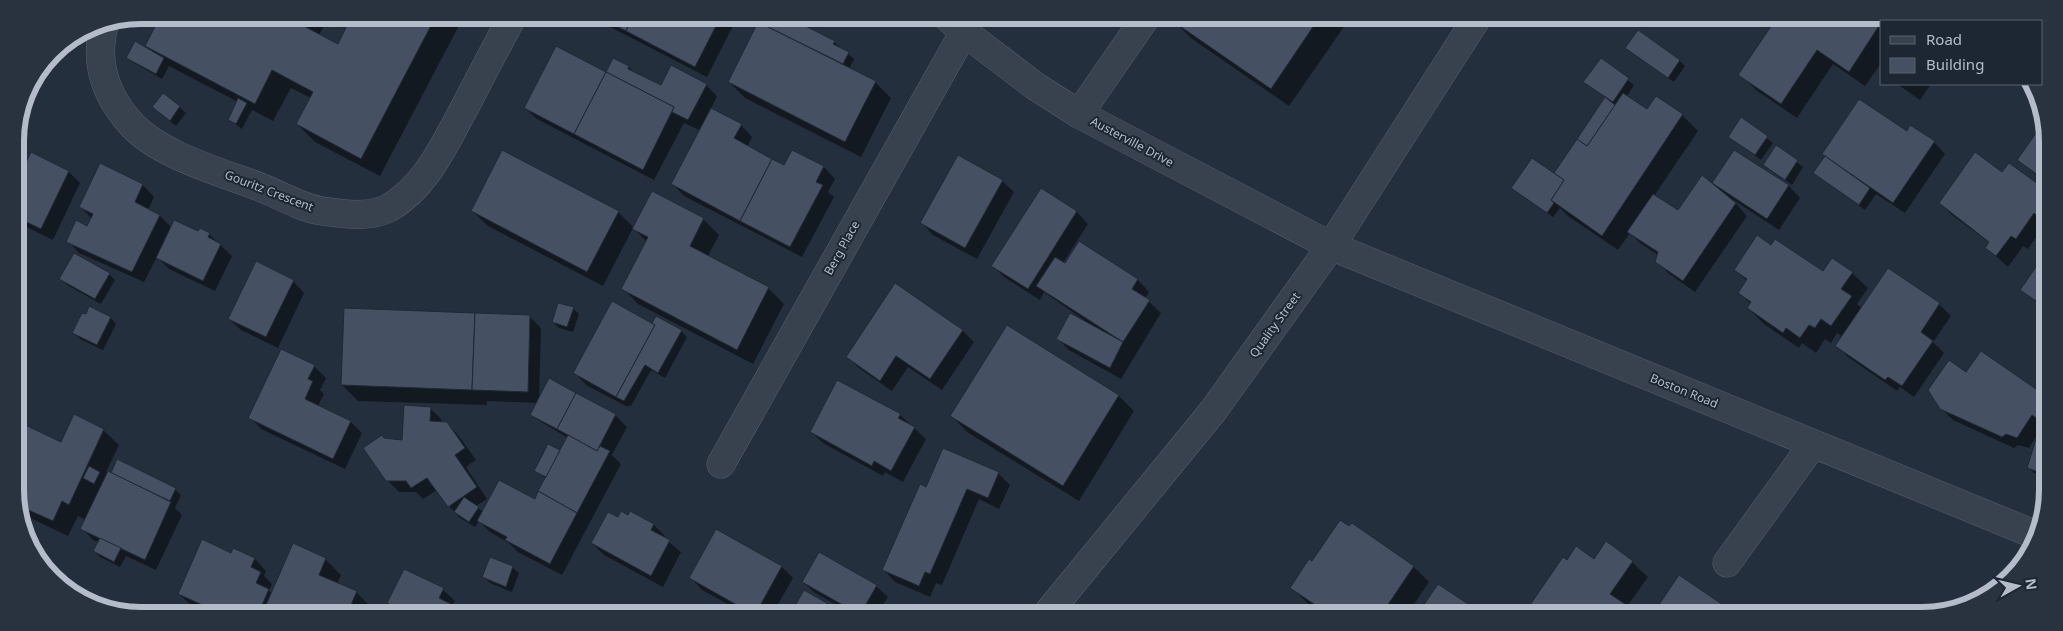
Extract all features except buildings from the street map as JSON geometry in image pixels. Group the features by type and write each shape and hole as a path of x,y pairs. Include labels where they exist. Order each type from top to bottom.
{"street":[{"name":"Gouritz Crescent","path":"103,30 101,70 113,100 134,126 165,150 320,211 361,215 388,209 415,188 436,160 509,24"},
{"path":"1079,114 1141,24"},
{"name":"Quality Street","path":"1053,607 1213,411 1331,246 1473,24"},
{"name":"Austerville Drive","path":"955,25 1035,86 1079,114 1331,246"},
{"name":"Berg Place","path":"721,464 955,25"},
{"name":"Boston Road","path":"1331,246 2031,533"},
{"path":"1727,563 1813,444"}]}
